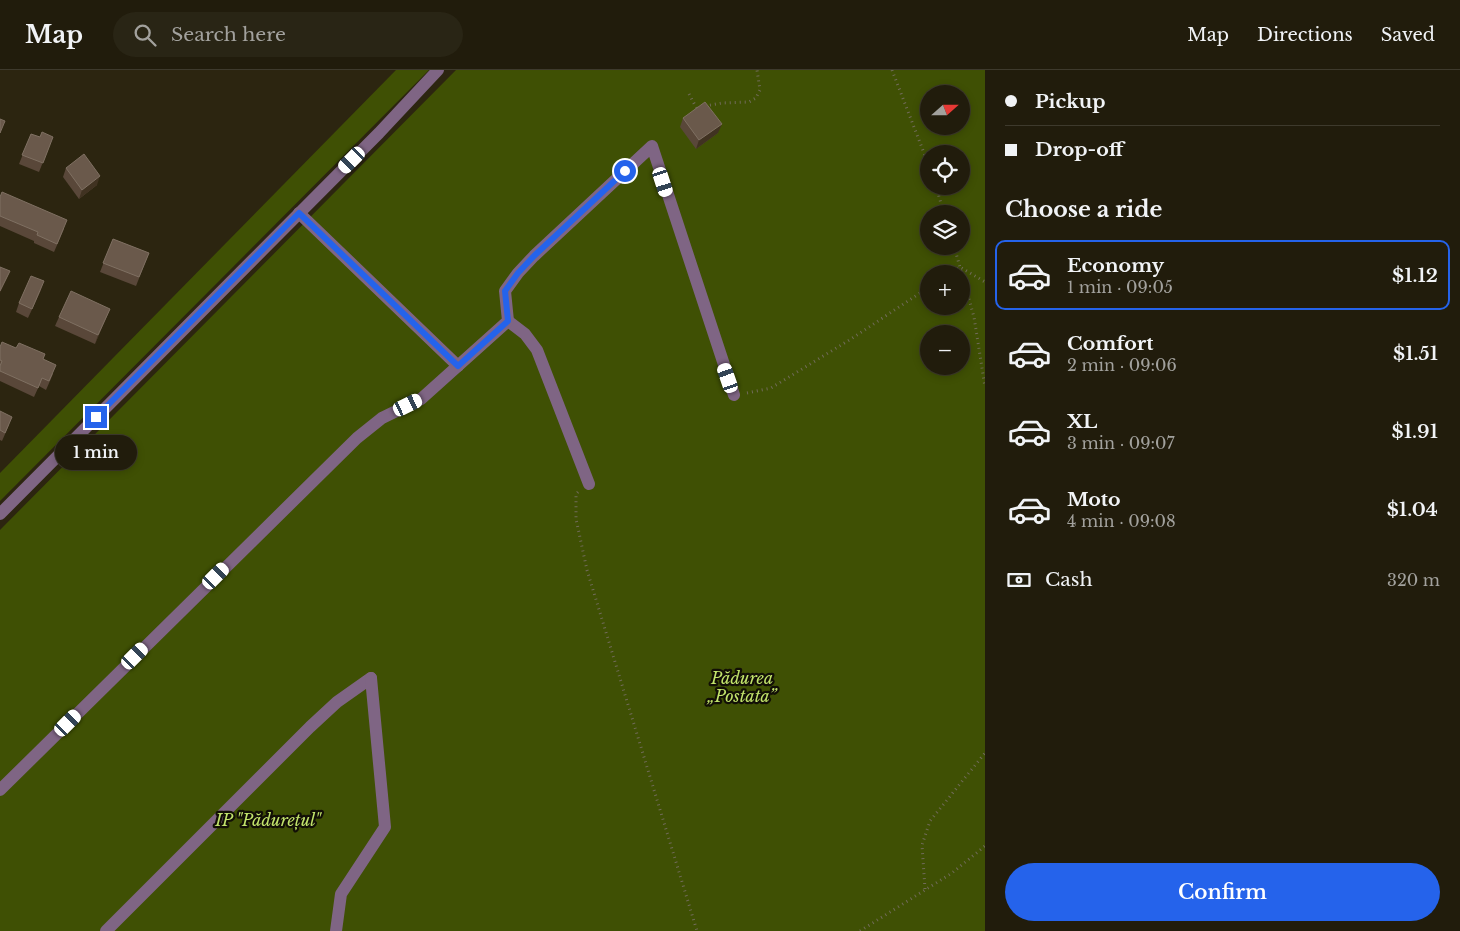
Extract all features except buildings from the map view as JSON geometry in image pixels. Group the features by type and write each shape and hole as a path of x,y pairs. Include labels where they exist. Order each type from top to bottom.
{"street":[{"path":"0,514 379,133 438,70"},
{"path":"589,484 537,350 525,334 508,321 505,291 534,256 652,146 734,395"},
{"path":"299,213 458,366"},
{"path":"0,790 357,438 382,418 421,399 508,321"},
{"path":"106,931 310,727 338,702 371,678 384,827 340,894 336,931"}],"path":[{"path":"689,94 697,109 714,104 749,102 756,98 760,90 757,70"},
{"path":"892,70 921,145"},
{"path":"970,273 985,282"},
{"path":"734,395 771,388 851,339 920,293"},
{"path":"970,303 985,387"},
{"path":"589,484 576,494 576,519 587,570 697,931"},
{"path":"925,889 922,845 930,821 985,753"},
{"path":"860,931 952,873 985,846"}],"green space":[{"path":"396,70 429,70 0,501 0,473"},
{"path":"456,70 985,70 985,931 0,931 0,530"}],"route":[{"path":"96,417 299,213 458,366 508,321 505,291 518,273 625,171"}],"park label":[{"name":"Pădurea „Postata”","path":"742,687"},
{"name":"IP \"Pădurețul\"","path":"268,820"}]}
